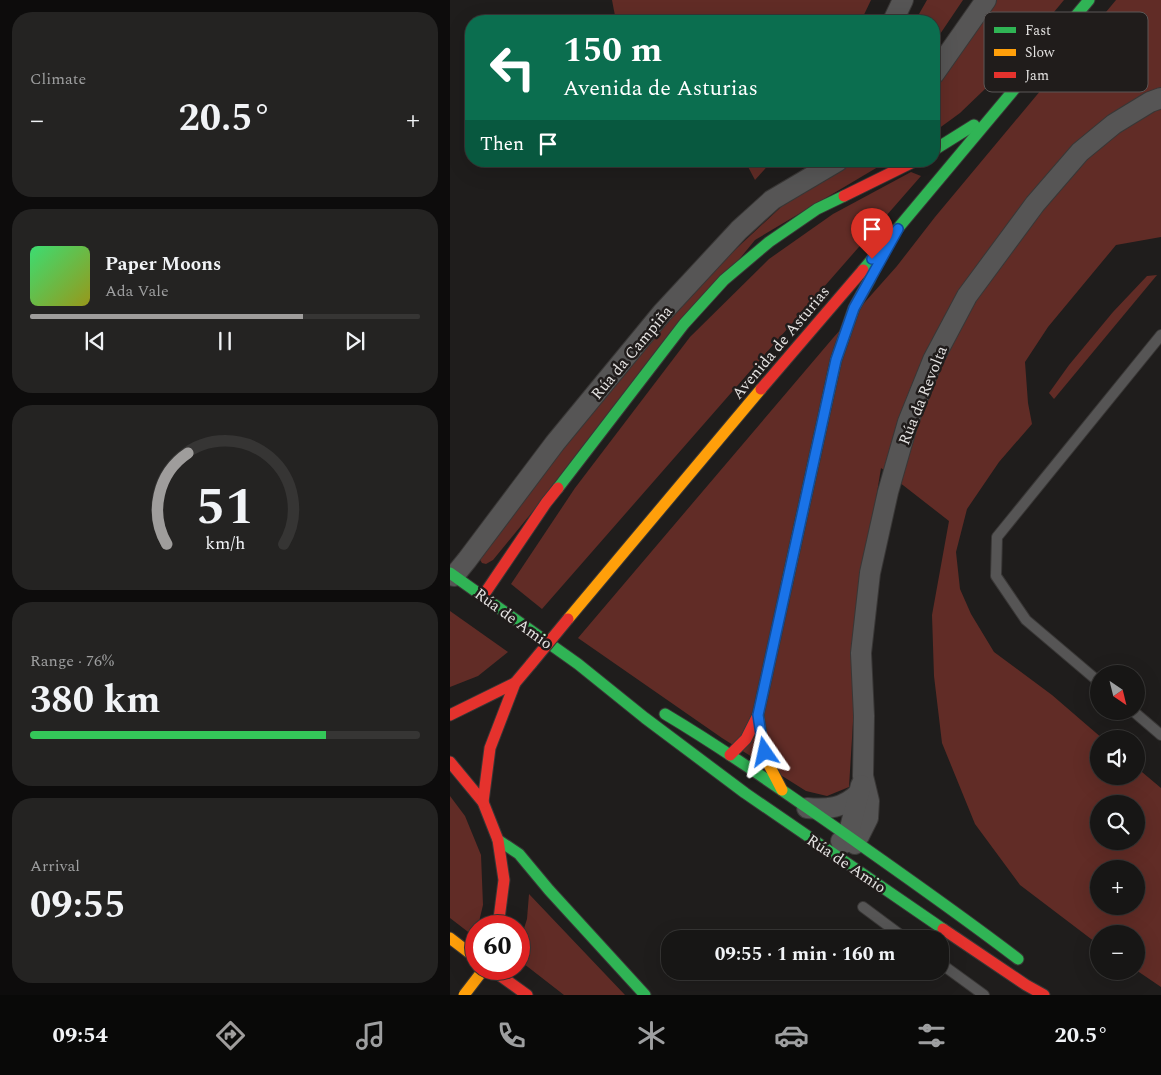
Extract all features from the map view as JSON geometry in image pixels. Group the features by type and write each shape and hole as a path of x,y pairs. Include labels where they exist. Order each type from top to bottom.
{"main road":[{"name":"Avenida de Asturias","path":"1080,12 1090,0"},
{"name":"Avenida de Asturias","path":"515,683 1011,92"},
{"path":"940,146 994,112"},
{"path":"482,596 546,503 684,324 724,280 769,242 817,209 903,167"},
{"path":"730,756 746,739 758,715 836,360 854,308 898,229"},
{"name":"Rúa de Amio","path":"452,574 654,716 768,809 1019,980 1048,989"},
{"name":"Rúa de Amio","path":"578,664 637,698"},
{"path":"450,715 515,683"},
{"path":"483,802 490,748 515,683"},
{"path":"758,715 768,763 782,790"},
{"name":"Rúa de Amio","path":"730,756 782,790 980,929 1028,967"},
{"path":"450,762 483,802 498,840 504,880 499,915"},
{"path":"498,840 519,854 549,890 645,995"},
{"path":"450,938 465,950"},
{"path":"462,992 473,980"},
{"path":"506,980 527,995"}],"street":[{"path":"896,15 903,0"},
{"path":"940,65 986,0"},
{"name":"Rúa da Revolta","path":"854,840 850,828 861,785 864,716 861,653 870,573 888,492 908,422 933,360 967,296 1035,204 1080,152 1114,124 1150,102 1161,98"},
{"name":"Rúa da Campiña","path":"452,574 467,560 555,443 662,313 739,230 772,200 826,167"},
{"name":"Rúa de Amio","path":"654,716 716,760 724,760 730,756"},
{"path":"807,808 827,809 841,806 853,800 861,785"},
{"name":"Rúa da Revolta","path":"861,785 869,801 868,818"},
{"name":"Rúa de Amio","path":"768,809 788,810 844,843 854,840 864,859 898,885 927,917"},
{"path":"854,840 859,836 868,818"},
{"name":"Rúa de Amio","path":"868,818 879,845 886,855 916,884"}],"lane":[{"path":"1090,674 1026,620 996,576 997,538 1161,336"},
{"path":"1144,720 1161,735"},
{"path":"862,907 894,930"},
{"path":"949,970 984,995"}],"shaded area":[{"path":"612,0 871,0 864,15 615,15"},
{"path":"927,0 963,0 940,34 940,15 918,15"},
{"path":"993,0 1064,0 1054,12 984,12"},
{"path":"1116,0 1161,0 1161,237 1116,245 1048,327 1025,362 1028,403 1032,424 999,462 967,509 956,552 960,589 971,614 994,652 1052,695 1093,730 1090,730 1090,785 1145,785 1145,775 1161,788 1161,987 1145,976 1145,925 1090,925 1090,938 1020,885 975,824 942,743 934,676 932,615 949,521 881,468 857,617 849,787 827,796 806,791 722,738 578,638 833,338 897,266 935,217 1039,92 1148,92 1148,12 1106,12"},
{"path":"984,13 984,90 960,113 940,128 940,75"},
{"path":"748,167 767,167 755,180"},
{"path":"840,167 878,167 755,240 493,560 486,564 482,563 479,558 609,388 707,276 796,193"},
{"path":"911,172 921,176 542,609 511,584 575,488 690,337 769,259 833,214"},
{"path":"1157,275 1054,399 1049,393 1069,365 1113,312 1147,276"},
{"path":"450,611 508,652 478,676 450,687"},
{"path":"450,796 465,816 481,855 483,905 481,915 465,915 465,930 450,918"},
{"path":"529,894 625,995 564,995 530,969 530,915 527,915"}],"traffic: fast":[{"path":"1079,12 1089,0"},
{"path":"863,270 1012,92"},
{"path":"940,146 974,125"},
{"path":"558,488 684,324 724,280 769,242 817,209 844,196"},
{"path":"450,573 578,664 645,718 745,793 943,929"},
{"path":"665,714 734,757 801,803 1018,959"},
{"path":"498,840 519,854 549,890 645,995"}],"traffic: slow":[{"path":"787,583 836,360 854,308 870,279"},
{"path":"568,619 761,389"},
{"path":"758,715 768,763 782,790"},
{"path":"450,938 465,950"},
{"path":"464,995 476,980"}],"traffic: jam":[{"path":"844,196 903,167"},
{"path":"761,389 863,270"},
{"path":"483,596 558,488"},
{"path":"730,755 746,739 758,715 787,583"},
{"path":"531,664 568,619"},
{"path":"483,802 490,748 515,683 531,664"},
{"path":"450,715 515,683"},
{"path":"450,762 483,802 498,840 504,880 500,915"},
{"path":"943,929 1044,995"},
{"path":"506,980 527,995"}],"route":[{"path":"765,752 758,715 836,360 854,308 898,229 872,259"}]}
